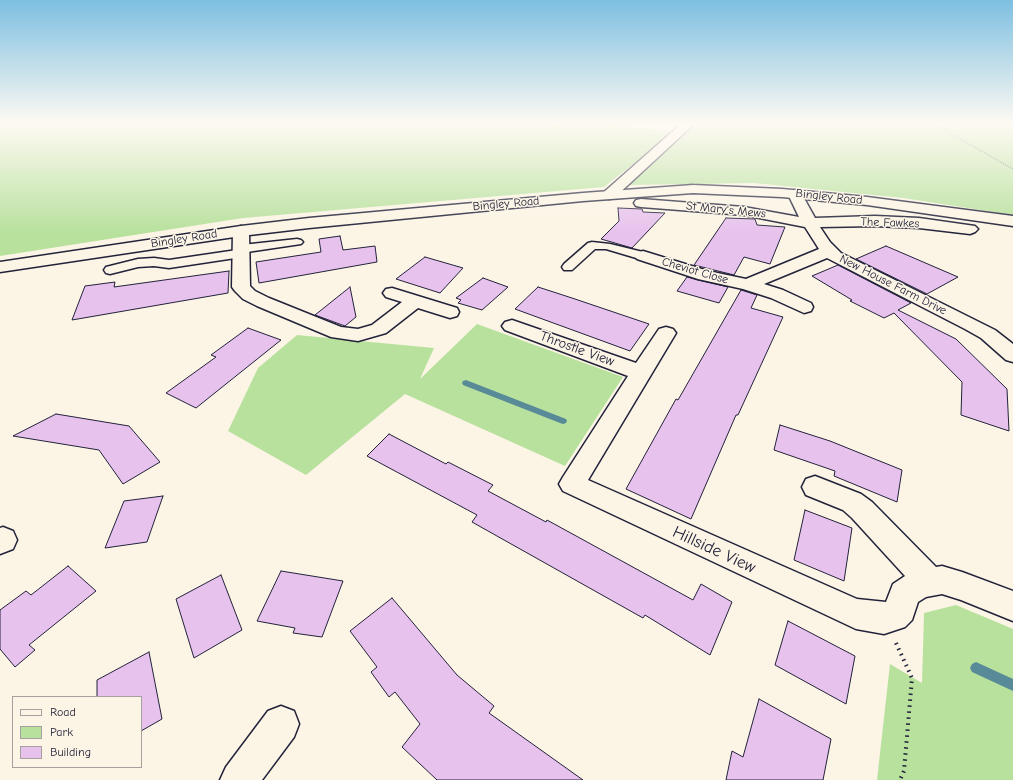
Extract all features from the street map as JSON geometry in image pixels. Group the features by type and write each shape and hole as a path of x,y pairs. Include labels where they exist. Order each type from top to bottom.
{"street":[{"path":"609,195 647,160"},
{"name":"Bingley Road","path":"0,267 241,231 609,195 693,189 724,189 867,201 1013,221"},
{"name":"New House Farm Drive","path":"795,194 810,223 829,251 845,262 988,334 1013,355"},
{"name":"St Mary's Mews","path":"641,203 744,211 810,223"},
{"name":"The Fawkes","path":"810,223 875,221 919,223 970,229"},
{"path":"241,231 241,287 249,295 263,302 338,333 358,335 379,330 415,301"},
{"name":"Cheviot Close","path":"748,285 829,251"},
{"name":"Cheviot Close","path":"643,256 704,276 748,285 777,294 804,306"},
{"path":"392,293 450,312"},
{"name":"Throstle View","path":"512,326 642,373"},
{"name":"Hillside View","path":"666,333 572,484 837,607 856,614 884,618"},
{"path":"815,487 852,502 862,510 930,582"},
{"path":"884,618 894,616 901,609 904,594 920,584 942,580 962,586 1013,606"},
{"path":"239,780 281,724"}],"lane":[{"path":"110,270 138,263 154,262 169,264 297,242"},
{"path":"568,267 592,245 606,246 643,256"}],"path":[{"path":"998,160 1013,169"},
{"path":"884,618 912,678 904,771 900,780"}],"green space":[{"path":"0,160 638,160 604,187 243,218 0,256"},
{"path":"656,160 1013,160 1013,215 903,198 754,183 629,185"},
{"path":"477,324 623,377 565,466 405,394 306,475 228,431 258,368 297,335 434,348 420,379"},
{"path":"956,605 1013,629 1013,780 877,780 890,664 922,683 924,613"}],"building":[{"path":"618,208 642,209 643,212 665,213 632,248 601,239 619,221"},
{"path":"726,218 755,219 757,225 785,227 770,264 744,257 734,275 694,265"},
{"path":"340,236 343,250 375,246 377,262 259,283 256,262 321,252 319,239"},
{"path":"886,246 958,277 927,294 856,259"},
{"path":"425,257 463,268 440,293 396,279"},
{"path":"838,265 911,303 898,310 956,339 1007,389 1009,431 961,415 962,382 894,313 884,318 850,301 852,300 812,276"},
{"path":"229,271 228,293 72,320 85,286 115,282 114,287"},
{"path":"687,277 728,287 719,303 677,291"},
{"path":"483,278 508,287 482,310 458,303 461,300 456,298"},
{"path":"350,287 356,317 345,326 315,315"},
{"path":"538,287 649,324 630,351 515,309"},
{"path":"741,290 757,295 751,308 783,317 738,415 736,415 691,519 626,489 676,399 678,400"},
{"path":"248,328 281,340 196,408 166,393 216,357 211,355"},
{"path":"56,414 129,426 160,462 123,484 99,450 13,436"},
{"path":"780,425 830,441 902,470 897,502 834,476 835,471 774,450"},
{"path":"389,434 446,464 448,462 493,485 488,491 546,522 547,520 693,600 701,584 732,602 710,655 645,615 643,618 472,522 477,515 367,456"},
{"path":"163,496 147,542 105,548 124,501"},
{"path":"805,510 852,528 844,581 794,560"},
{"path":"68,566 96,591 29,645 35,650 15,667 0,649 0,610 26,591 31,595"},
{"path":"281,571 343,581 322,637 293,633 295,628 257,621"},
{"path":"221,575 242,630 194,658 176,599"},
{"path":"392,598 457,675 494,706 489,713 583,780 437,780 402,747 420,724 395,692 389,697 371,672 377,667 350,631"},
{"path":"788,621 855,656 846,704 775,665"},
{"path":"149,652 162,719 142,730 142,696 97,696 97,680"},
{"path":"759,699 831,739 823,780 726,780 732,751 743,757"}],"waterway":[{"path":"466,383 563,421"},
{"path":"976,668 1013,685"}]}
